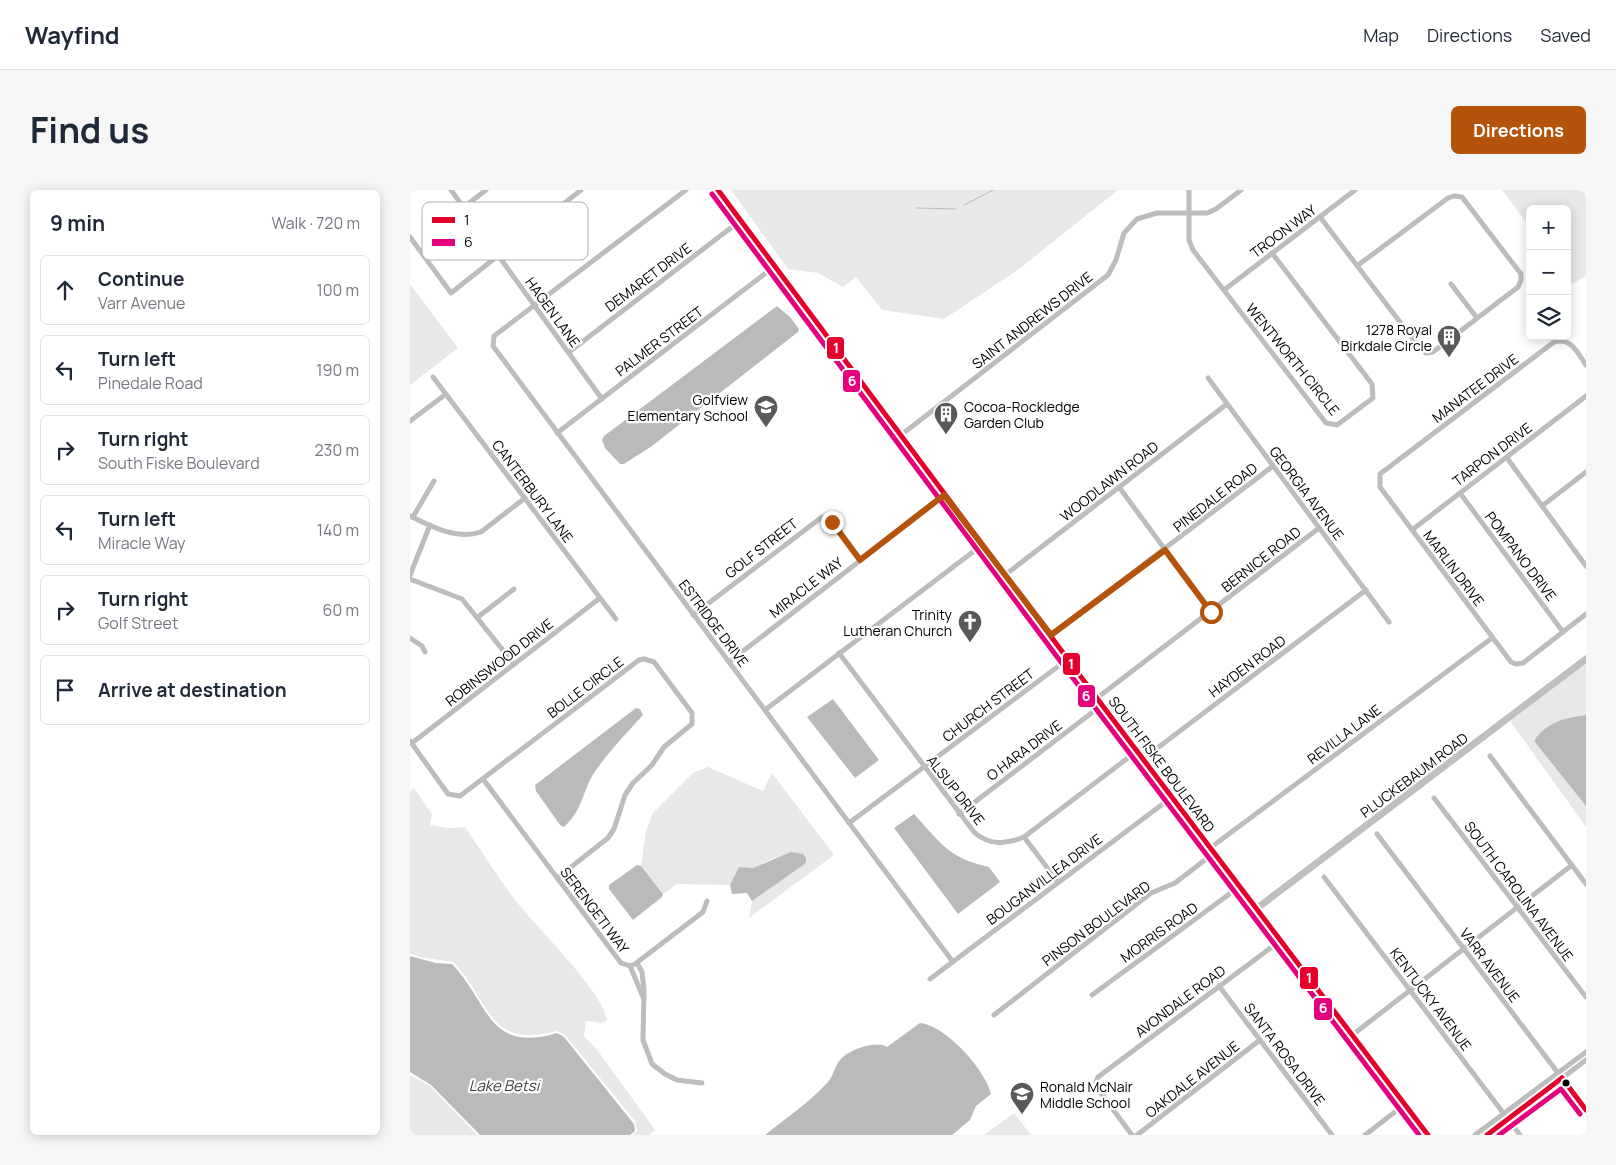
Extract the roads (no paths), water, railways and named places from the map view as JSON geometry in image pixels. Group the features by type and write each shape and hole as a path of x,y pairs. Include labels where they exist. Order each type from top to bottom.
{"main road":[{"name":"SOUTH FISKE BOULEVARD","path":"718,190 944,495 1351,1036 1428,1135"},
{"name":"PLUCKEBAUM ROAD","path":"1256,909 1586,659"}],"street":[{"name":"HAGEN LANE","path":"451,190 460,202"},
{"path":"470,202 486,190"},
{"path":"565,202 581,190"},
{"name":"ESTRIDGE DRIVE","path":"686,190 494,336 493,346 953,962"},
{"name":"WENTWORTH CIRCLE","path":"1189,190 1189,240 1193,250 1326,423 1337,425 1373,398 1372,384 1272,253"},
{"name":"SAINT ANDREWS DRIVE","path":"901,435 1108,275 1116,260 1124,233 1132,223 1153,213 1207,213 1216,209 1241,190"},
{"name":"TROON WAY","path":"1224,290 1355,190"},
{"path":"1320,217 1357,266 1419,347 1426,352 1433,352 1518,287 1521,280 1521,274 1462,198 1454,196 1448,198 1357,266"},
{"name":"DEMARET DRIVE","path":"569,352 741,220"},
{"path":"410,236 422,253"},
{"path":"427,260 451,293 491,260"},
{"name":"HAGEN LANE","path":"501,260 602,398"},
{"name":"PALMER STREET","path":"557,433 775,266"},
{"path":"1451,284 1477,318"},
{"name":"MANATEE DRIVE","path":"1379,481 1380,474 1554,342 1562,340 1569,342 1586,365"},
{"name":"CANTERBURY LANE","path":"433,377 616,619"},
{"name":"GEORGIA AVENUE","path":"1208,378 1389,622"},
{"path":"410,421 446,394"},
{"name":"TARPON DRIVE","path":"1412,530 1586,396"},
{"name":"WOODLAWN ROAD","path":"1005,576 1227,404"},
{"path":"1507,458 1586,566"},
{"name":"PINEDALE ROAD","path":"1051,635 1273,466"},
{"path":"1542,506 1586,472"},
{"path":"434,481 411,516 457,535 472,535 481,532 525,498"},
{"name":"MARLIN DRIVE","path":"1379,481 1380,487 1510,662 1516,664 1523,663 1564,632"},
{"path":"1119,487 1211,612"},
{"name":"POMPANO DRIVE","path":"1460,493 1564,632"},
{"name":"MIRACLE WAY","path":"729,662 944,495"},
{"name":"GOLF STREET","path":"694,615 822,517 832,522 860,560"},
{"path":"430,525 410,577 462,599 514,664"},
{"name":"BERNICE ROAD","path":"1097,698 1319,528"},
{"path":"765,710 982,545"},
{"path":"478,617 514,589"},
{"name":"HAYDEN ROAD","path":"1143,759 1366,590"},
{"name":"ROBINSWOOD DRIVE","path":"411,742 600,598"},
{"path":"1564,632 1586,614"},
{"path":"410,638 422,646 425,652"},
{"name":"REVILLA LANE","path":"1212,850 1492,638"},
{"name":"ALSUP DRIVE","path":"839,653 959,814 979,837 992,842 1009,842 1024,837 1137,751"},
{"name":"BOLLE CIRCLE","path":"411,742 442,786 452,796 460,796 639,660 644,659 654,662 692,713 692,724 664,747 652,765 633,783 625,795 614,830 608,838 557,878"},
{"name":"CHURCH STREET","path":"850,823 1068,659"},
{"name":"O HARA DRIVE","path":"959,814 1102,705"},
{"path":"1490,756 1586,884"},
{"name":"SERENGETI WAY","path":"483,780 621,963 630,966 637,963 703,912 708,901"},
{"name":"BOUGANVILLEA DRIVE","path":"930,979 1172,797"},
{"name":"SOUTH CAROLINA AVENUE","path":"1434,798 1586,997"},
{"name":"VARR AVENUE","path":"1377,834 1586,1110"},
{"path":"1024,837 1058,882"},
{"name":"PINSON BOULEVARD","path":"994,1015 1151,893 1175,883 1212,850"},
{"path":"1351,1036 1572,865"},
{"name":"KENTUCKY AVENUE","path":"1324,877 1520,1135"},
{"name":"MORRIS ROAD","path":"1092,995 1239,887"},
{"name":"AVONDALE ROAD","path":"1132,1135 1097,1088 1096,1082 1098,1077 1280,941"},
{"path":"637,963 644,982 643,1040 652,1064 677,1080 702,1083"},
{"path":"630,966 643,997"},
{"name":"SANTA ROSA DRIVE","path":"1219,986 1332,1135"},
{"name":"OAKDALE AVENUE","path":"1137,1135 1260,1040"},
{"path":"1475,1135 1586,1052"},
{"path":"1488,1135 1586,1060"},
{"path":"1365,1135 1404,1105"}],"water":[{"path":"777,306 790,317 799,329 798,332 652,446 624,464 620,464 605,448 602,440 604,436"},
{"path":"833,699 879,760 855,778 807,717"},
{"path":"636,708 640,709 643,715 611,750 594,773 579,807 570,821 564,827 560,825 536,791 535,785"},
{"path":"1586,715 1586,806 1534,741 1550,725 1571,717"},
{"path":"914,814 946,848 964,859 989,867 1000,882 958,914 894,828"},
{"path":"791,852 803,854 806,858 806,863 752,901 747,893 732,894 730,885 739,867 753,868"},
{"path":"637,865 641,866 663,894 662,897 633,920 609,889 609,885"},
{"name":"Lake Betsi","path":"410,956 436,963 452,964 492,1021 503,1030 516,1036 534,1038 557,1033 564,1037 634,1124 635,1131 630,1135 480,1135 431,1085 410,1072"},
{"path":"920,1023 941,1032 963,1050 988,1084 991,1094 976,1106 970,1120 952,1135 765,1135 821,1090 830,1079 841,1058 859,1048 871,1045 877,1044 887,1047"}],"waterway":[{"path":"964,205 993,190"},
{"path":"916,208 956,209"}],"place":[{"name":"1278 Royal Birkdale Circle","path":"1449,358"},
{"name":"Golfview Elementary School","path":"766,428"},
{"name":"Cocoa-Rockledge Garden Club","path":"946,435"},
{"name":"Trinity Lutheran Church","path":"970,643"},
{"name":"Ronald McNair Middle School","path":"1022,1115"}]}
